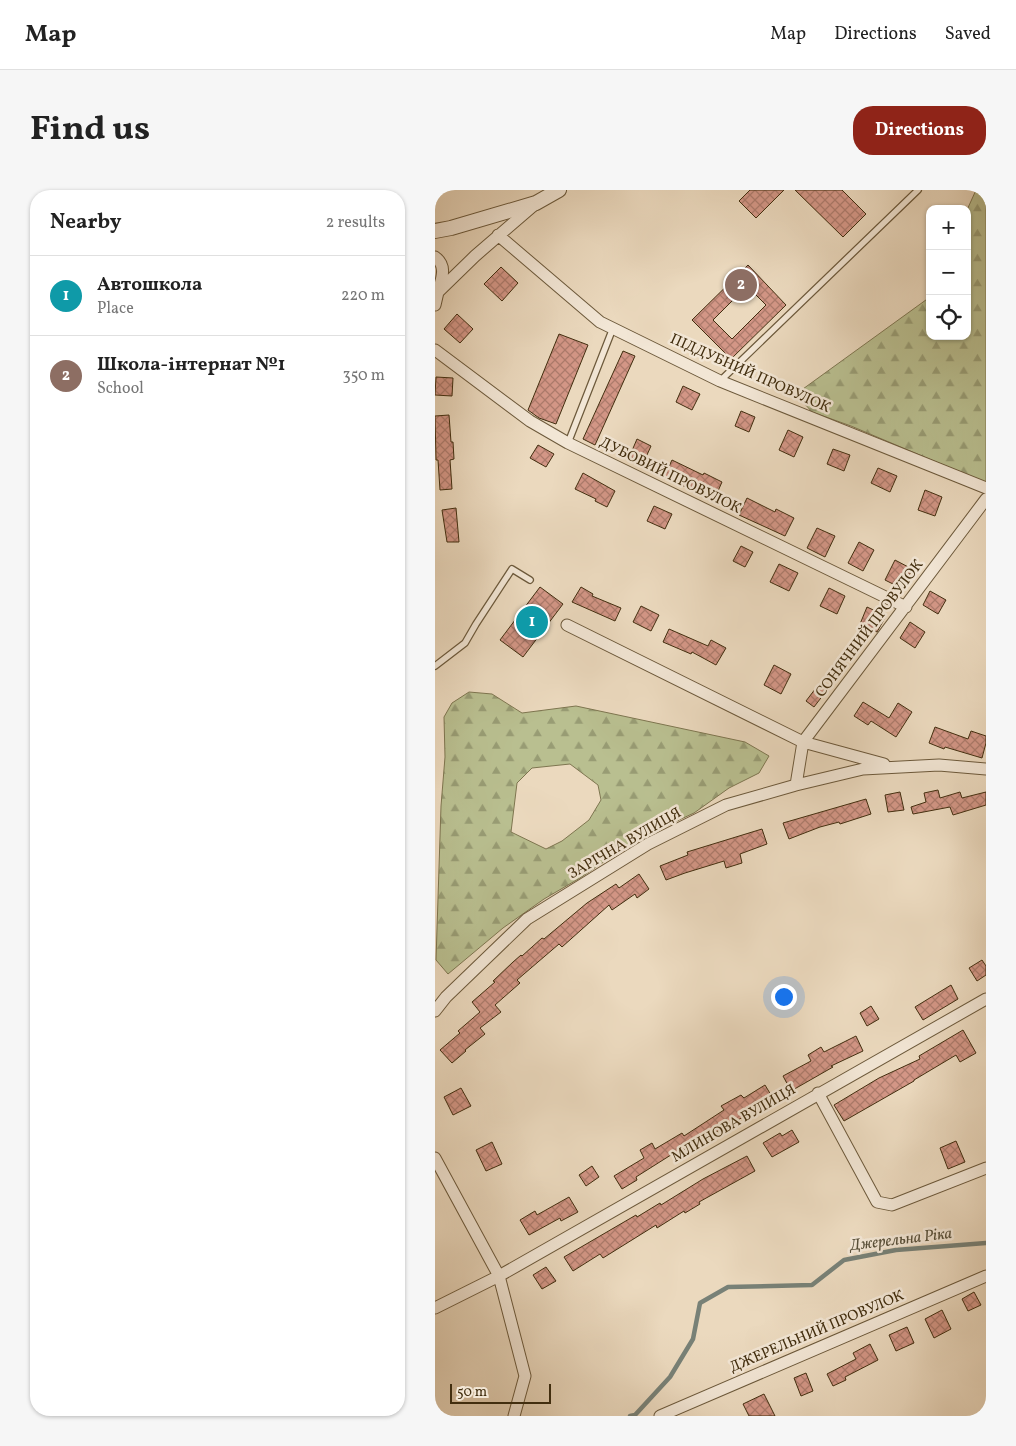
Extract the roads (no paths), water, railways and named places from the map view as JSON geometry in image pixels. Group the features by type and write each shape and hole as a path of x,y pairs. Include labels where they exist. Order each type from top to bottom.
{"street":[{"path":"438,292 498,235 536,203 559,190"},
{"path":"435,231 536,203"},
{"name":"ПІДДУБНИЙ ПРОВУЛОК","path":"498,235 600,322 721,381 986,488"},
{"path":"435,257 443,265 443,273 435,305"},
{"name":"ДУБОВИЙ ПРОВУЛОК","path":"435,350 530,421 568,443 906,606"},
{"name":"СОНЯЧНИЙ ПРОВУЛОК","path":"796,784 803,742 986,499"},
{"path":"567,625 803,742 895,767"},
{"name":"ЗАРІЧНА ВУЛИЦЯ","path":"435,1011 445,997 527,919 648,844 727,806 796,784 863,769 939,765 986,769"},
{"name":"МЛИНОВА ВУЛИЦЯ","path":"435,1308 499,1276 986,998"},
{"path":"819,1093 877,1202 892,1205 986,1168"},
{"path":"435,1158 499,1276 525,1376 514,1416"},
{"name":"ДЖЕРЕЛЬНИЙ ПРОВУЛОК","path":"660,1416 986,1276"}],"lane":[{"path":"721,381 918,190"},
{"path":"568,443 613,328"},
{"path":"435,666 465,643 512,569 530,580"}],"waterway":[{"name":"Джерельна Ріка","path":"630,1416 635,1415 670,1377 693,1339 700,1303 728,1287 812,1285 844,1260 896,1250 986,1243"}],"place":[{"name":"Школа-інтернат №1","path":"741,285"},
{"name":"Автошкола","path":"532,622"}]}
